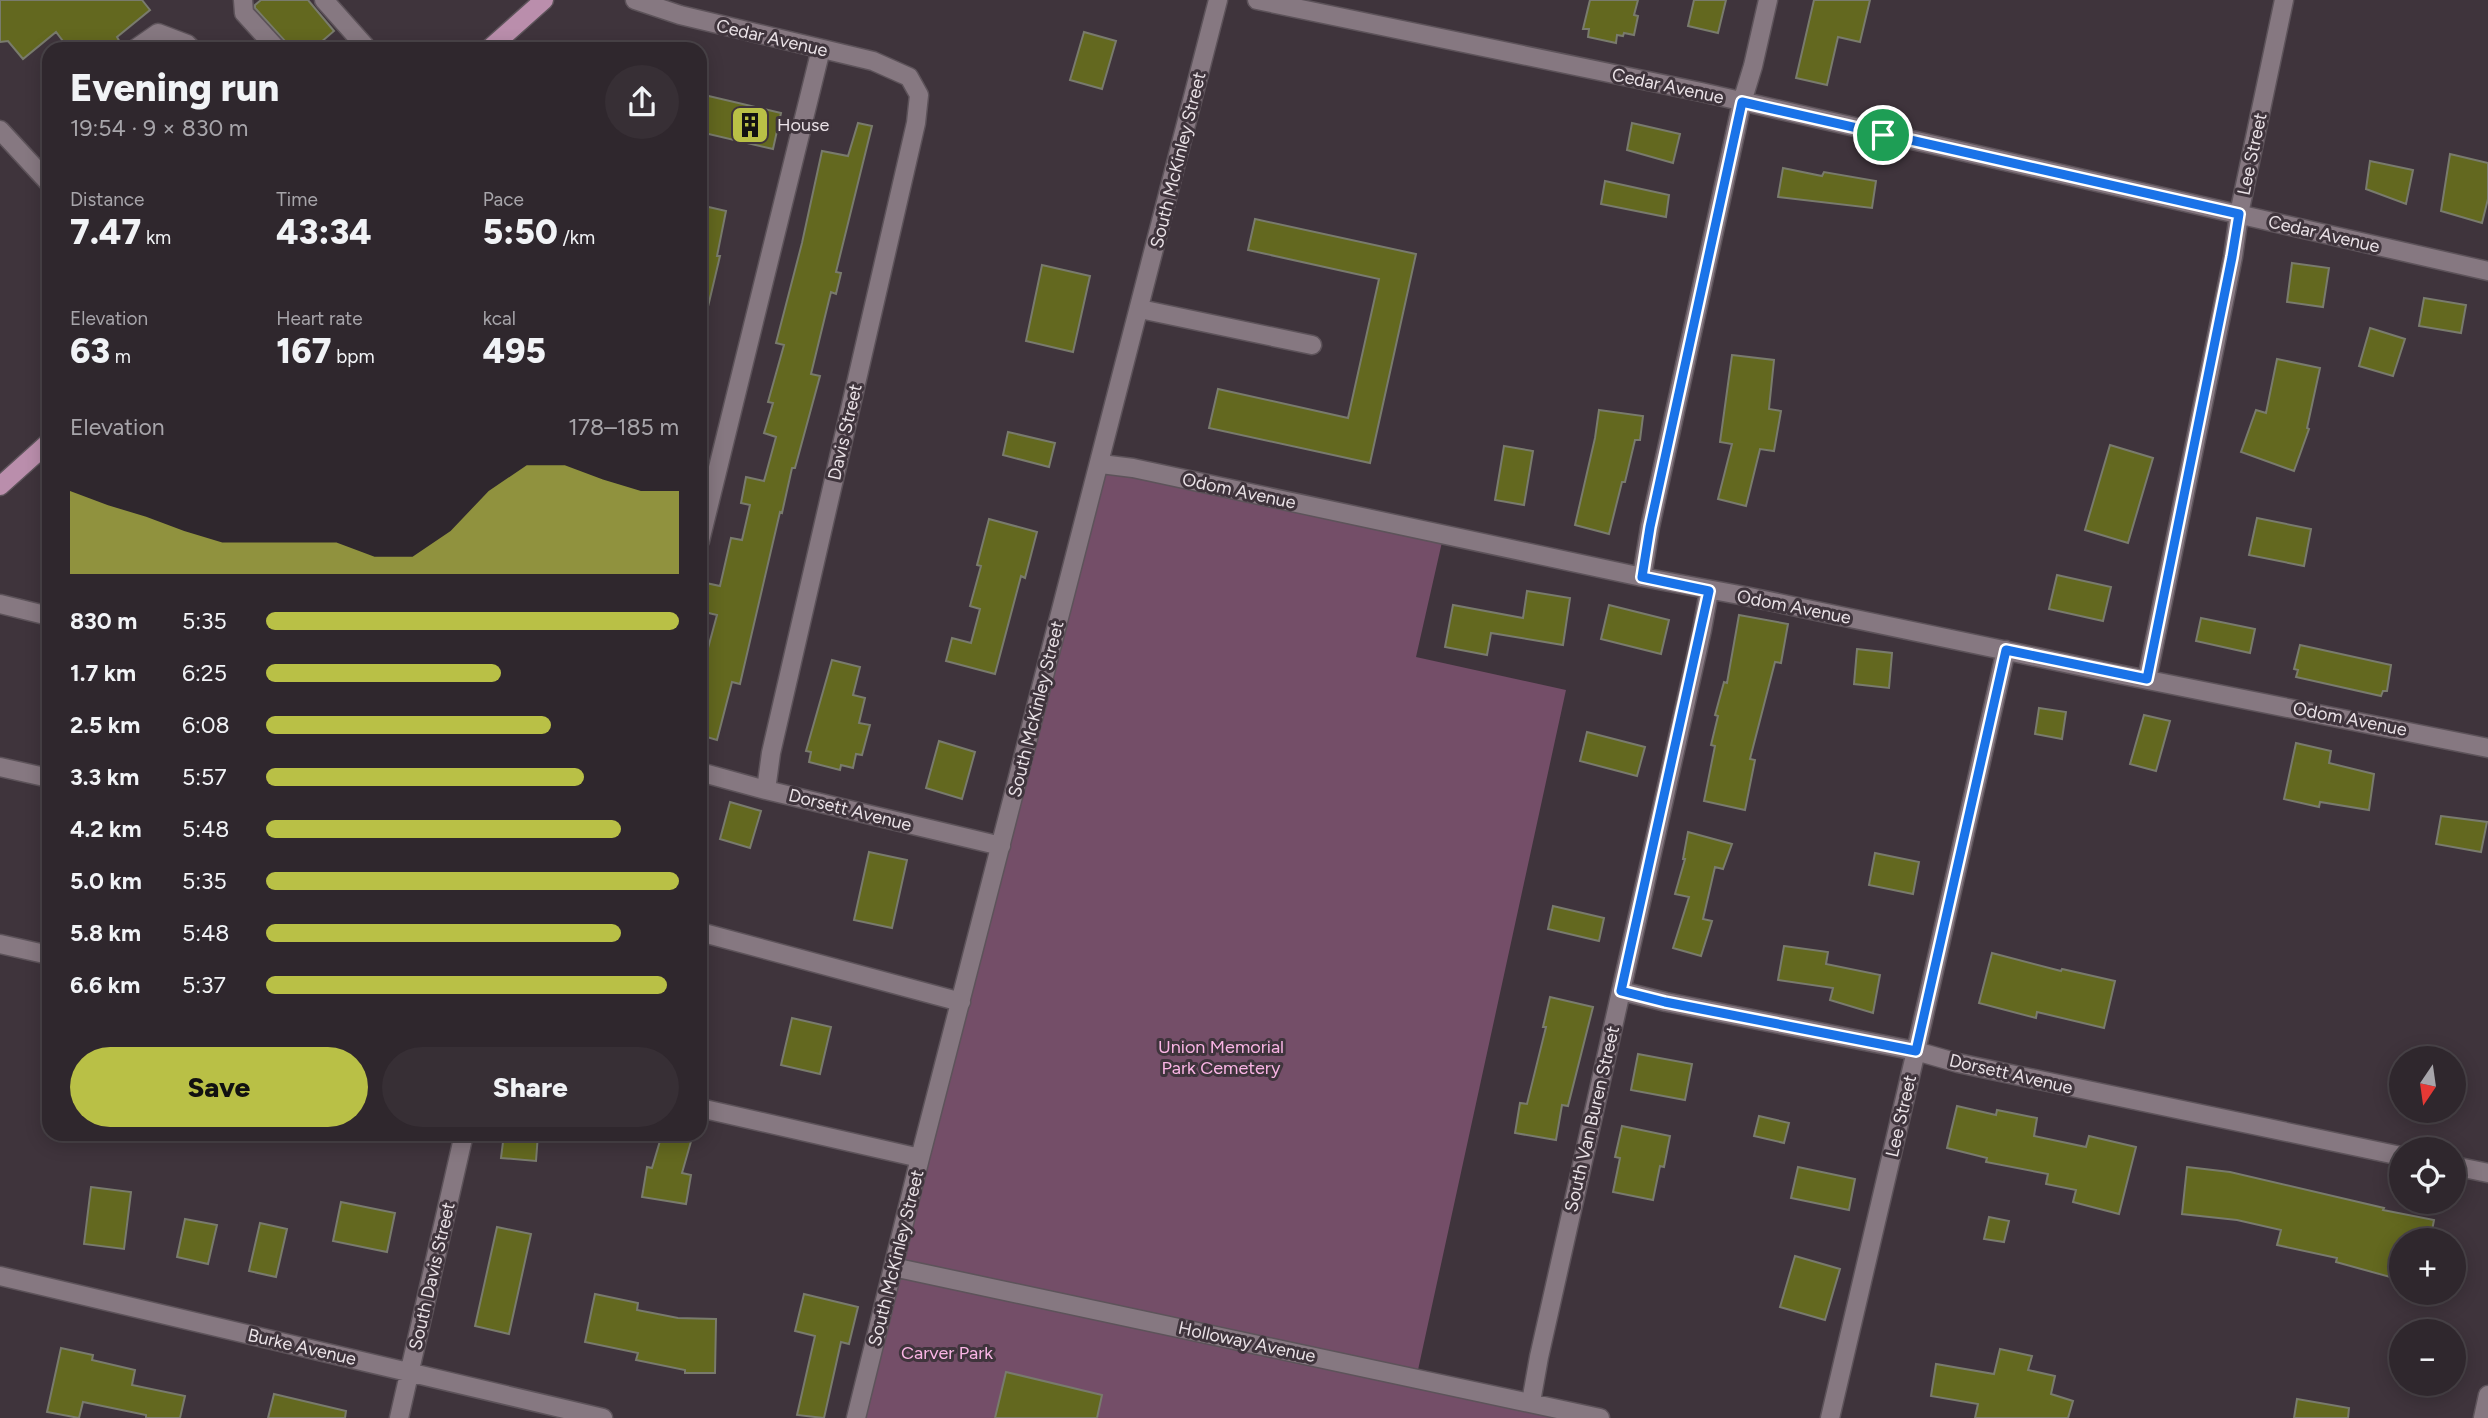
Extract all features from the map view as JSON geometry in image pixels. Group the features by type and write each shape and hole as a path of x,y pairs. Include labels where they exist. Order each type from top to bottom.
{"main road":[{"path":"497,42 544,0"},
{"path":"0,486 42,448"}],"street":[{"path":"234,0 234,12 239,24 257,42"},
{"path":"243,0 244,13 271,42"},
{"path":"312,0 335,25 348,26"},
{"path":"324,0 361,42"},
{"name":"Cedar Avenue","path":"635,0 680,15 873,61 909,77"},
{"name":"South McKinley Street","path":"856,1418 920,1158 1101,464 1218,0"},
{"name":"Cedar Avenue","path":"1256,0 1742,102 2488,271"},
{"path":"1642,577 1650,527 1742,102 1768,0"},
{"name":"Lee Street","path":"2147,679 2284,0"},
{"path":"145,42 158,33 182,42"},
{"path":"707,513 821,49"},
{"name":"Davis Street","path":"766,790 777,726 916,123 919,95 909,77"},
{"path":"0,130 42,175"},
{"path":"1140,309 1312,345"},
{"name":"Odom Avenue","path":"1101,464 1133,468 1709,591 1745,596 2488,748"},
{"name":"South Van Buren Street","path":"1531,1402 1709,591"},
{"path":"0,604 42,614"},
{"name":"Lee Street","path":"1830,1418 2006,650"},
{"path":"0,767 42,776"},
{"name":"Dorsett Avenue","path":"707,774 1001,846"},
{"path":"707,934 961,1002"},
{"path":"0,944 42,953"},
{"name":"Dorsett Avenue","path":"1621,991 1916,1051 1972,1066 2389,1153"},
{"path":"707,1110 920,1158"},
{"name":"South Davis Street","path":"399,1418 462,1141"},
{"path":"2466,1168 2488,1173"},
{"name":"Holloway Avenue","path":"893,1267 1600,1418"},
{"name":"Burke Avenue","path":"0,1276 603,1418"},
{"path":"2483,1418 2488,1395"}],"green space":[{"name":"Union Memorial Park Cemetery","path":"1105,471 1442,542 1416,657 1566,690 1418,1370 902,1260"},
{"name":"Carver Park","path":"899,1276 1560,1418 863,1418"}],"building":[{"path":"0,0 142,0 150,10 117,37 120,42 64,42 56,32 23,59 8,41 0,42"},
{"path":"261,0 308,0 334,31 321,42 285,42 255,5"},
{"path":"1590,0 1638,0 1634,15 1638,16 1634,35 1617,35 1616,43 1588,37 1589,29 1583,29"},
{"path":"1694,0 1726,0 1718,33 1688,26"},
{"path":"1814,0 1870,0 1860,42 1838,37 1827,85 1796,78"},
{"path":"1084,32 1116,41 1102,89 1070,80"},
{"name":"House","path":"707,96 781,113 773,149 707,134"},
{"path":"858,123 872,126 836,272 841,273 836,294 831,292 811,374 820,376 795,468 792,468 782,513 780,512 740,684 732,682 717,740 707,737 707,652 717,615 707,613 707,583 720,586 731,538 742,540 750,505 741,503 746,477 764,481 776,437 764,433 773,403 768,402 784,345 776,343 822,151 848,156"},
{"path":"1632,123 1680,134 1673,163 1627,150"},
{"path":"2450,154 2488,163 2488,199 2482,223 2441,211"},
{"path":"2370,161 2413,170 2406,204 2366,189"},
{"path":"1783,168 1822,176 1824,172 1876,181 1872,208 1778,197"},
{"path":"1605,181 1669,195 1666,217 1601,204"},
{"path":"707,207 726,211 717,256 720,256 707,311"},
{"path":"1255,219 1416,254 1370,463 1209,428 1218,389 1348,418 1379,279 1248,250"},
{"path":"2292,263 2329,268 2323,307 2287,302"},
{"path":"1042,265 1090,276 1073,352 1026,341"},
{"path":"2424,298 2466,305 2461,333 2419,326"},
{"path":"2370,328 2405,339 2393,376 2359,366"},
{"path":"1732,355 1774,360 1769,409 1781,411 1774,451 1760,449 1746,506 1718,499 1732,444 1720,442"},
{"path":"2277,359 2320,368 2307,428 2309,429 2294,471 2241,452 2256,410 2266,413"},
{"path":"1599,410 1643,416 1640,440 1635,440 1609,534 1575,525"},
{"path":"1008,432 1055,443 1049,467 1003,455"},
{"path":"2110,445 2153,458 2128,543 2085,530"},
{"path":"1504,446 1533,451 1524,505 1495,500"},
{"path":"2257,518 2311,529 2304,566 2249,555"},
{"path":"989,519 1037,532 1025,578 1021,576 995,674 946,661 952,638 971,643 980,609 970,606 981,566 977,565"},
{"path":"2057,575 2111,587 2103,621 2049,609"},
{"path":"1527,591 1570,598 1563,645 1491,633 1487,655 1445,647 1453,605 1523,618"},
{"path":"1609,605 1669,620 1661,654 1601,639"},
{"path":"1739,615 1788,624 1781,663 1775,662 1750,759 1755,760 1745,810 1704,801 1715,746 1711,745 1718,716 1715,715 1724,682 1727,683"},
{"path":"2201,618 2255,629 2250,653 2196,641"},
{"path":"2300,645 2391,665 2387,691 2383,691 2381,696 2296,677 2298,670 2294,669"},
{"path":"1857,649 1892,653 1889,688 1854,684"},
{"path":"832,660 860,667 853,695 865,698 859,723 870,725 862,755 856,754 853,768 841,765 840,770 809,762 811,752 806,751"},
{"path":"2039,708 2066,712 2062,739 2035,734"},
{"path":"2144,715 2170,721 2156,771 2130,764"},
{"path":"1587,732 1645,747 1637,776 1580,761"},
{"path":"939,741 975,752 962,799 926,788"},
{"path":"2296,743 2331,751 2329,763 2374,774 2369,810 2320,802 2319,807 2284,799"},
{"path":"730,802 761,811 750,848 720,839"},
{"path":"2441,816 2487,822 2481,852 2436,844"},
{"path":"1688,832 1732,844 1723,869 1715,867 1703,919 1712,921 1701,956 1673,948 1689,897 1675,894 1685,859"},
{"path":"869,852 907,860 892,928 854,920"},
{"path":"1875,853 1919,862 1913,894 1869,885"},
{"path":"1553,906 1604,918 1599,941 1548,929"},
{"path":"1784,946 1828,952 1826,964 1880,975 1873,1013 1830,1000 1833,988 1778,980"},
{"path":"1992,953 2061,971 2062,969 2115,981 2104,1028 2037,1012 2036,1018 1979,1003"},
{"path":"1550,997 1593,1007 1568,1106 1562,1105 1556,1140 1515,1133 1520,1103 1527,1104 1546,1027 1543,1027"},
{"path":"792,1018 831,1027 820,1074 781,1065"},
{"path":"1638,1054 1692,1064 1685,1100 1631,1090"},
{"path":"1957,1106 1996,1115 1997,1110 2037,1118 2034,1136 2086,1147 2089,1136 2136,1147 2119,1214 2073,1202 2076,1190 2046,1184 2048,1174 1986,1162 1987,1158 1947,1148"},
{"path":"1759,1116 1789,1123 1784,1143 1754,1136"},
{"path":"1622,1126 1670,1136 1664,1167 1660,1166 1653,1200 1613,1192 1620,1158 1615,1157"},
{"path":"503,1141 537,1141 536,1161 501,1158"},
{"path":"660,1141 691,1141 682,1173 691,1175 686,1204 642,1197 647,1167 652,1168"},
{"path":"1798,1167 1855,1179 1849,1210 1791,1198"},
{"path":"2187,1167 2230,1172 2384,1208 2389,1214 2434,1220 2432,1228 2389,1228 2389,1277 2336,1262 2337,1258 2277,1245 2281,1230 2237,1220 2182,1214"},
{"path":"91,1187 131,1192 124,1249 84,1244"},
{"path":"341,1202 395,1213 387,1252 333,1241"},
{"path":"1989,1217 2009,1221 2004,1242 1984,1239"},
{"path":"185,1219 217,1225 208,1264 177,1257"},
{"path":"260,1223 287,1229 276,1277 249,1271"},
{"path":"497,1227 531,1234 509,1334 475,1326"},
{"path":"1795,1256 1840,1269 1825,1320 1780,1307"},
{"path":"595,1294 638,1303 637,1310 678,1318 716,1319 715,1373 685,1373 685,1370 636,1360 638,1353 585,1342"},
{"path":"804,1294 858,1307 849,1344 841,1342 824,1418 797,1415 815,1336 795,1331"},
{"path":"61,1348 93,1355 92,1360 135,1370 132,1385 185,1396 180,1418 146,1418 146,1415 83,1402 79,1418 47,1412"},
{"path":"2000,1349 2032,1356 2028,1370 2055,1376 2051,1394 2073,1401 2068,1418 1975,1418 1978,1404 1931,1396 1936,1364 1994,1374"},
{"path":"1006,1372 1102,1395 1097,1418 995,1418"},
{"path":"274,1394 346,1411 345,1418 268,1418"},
{"path":"2297,1399 2349,1408 2348,1418 2294,1418"}],"place":[{"name":"House","path":"750,125"}],"route":[{"path":"1742,102 1883,135 2239,214 2147,679 2006,650 1916,1051 1875,1045 1621,991 1709,591 1642,577 1650,527 1742,102"}]}
